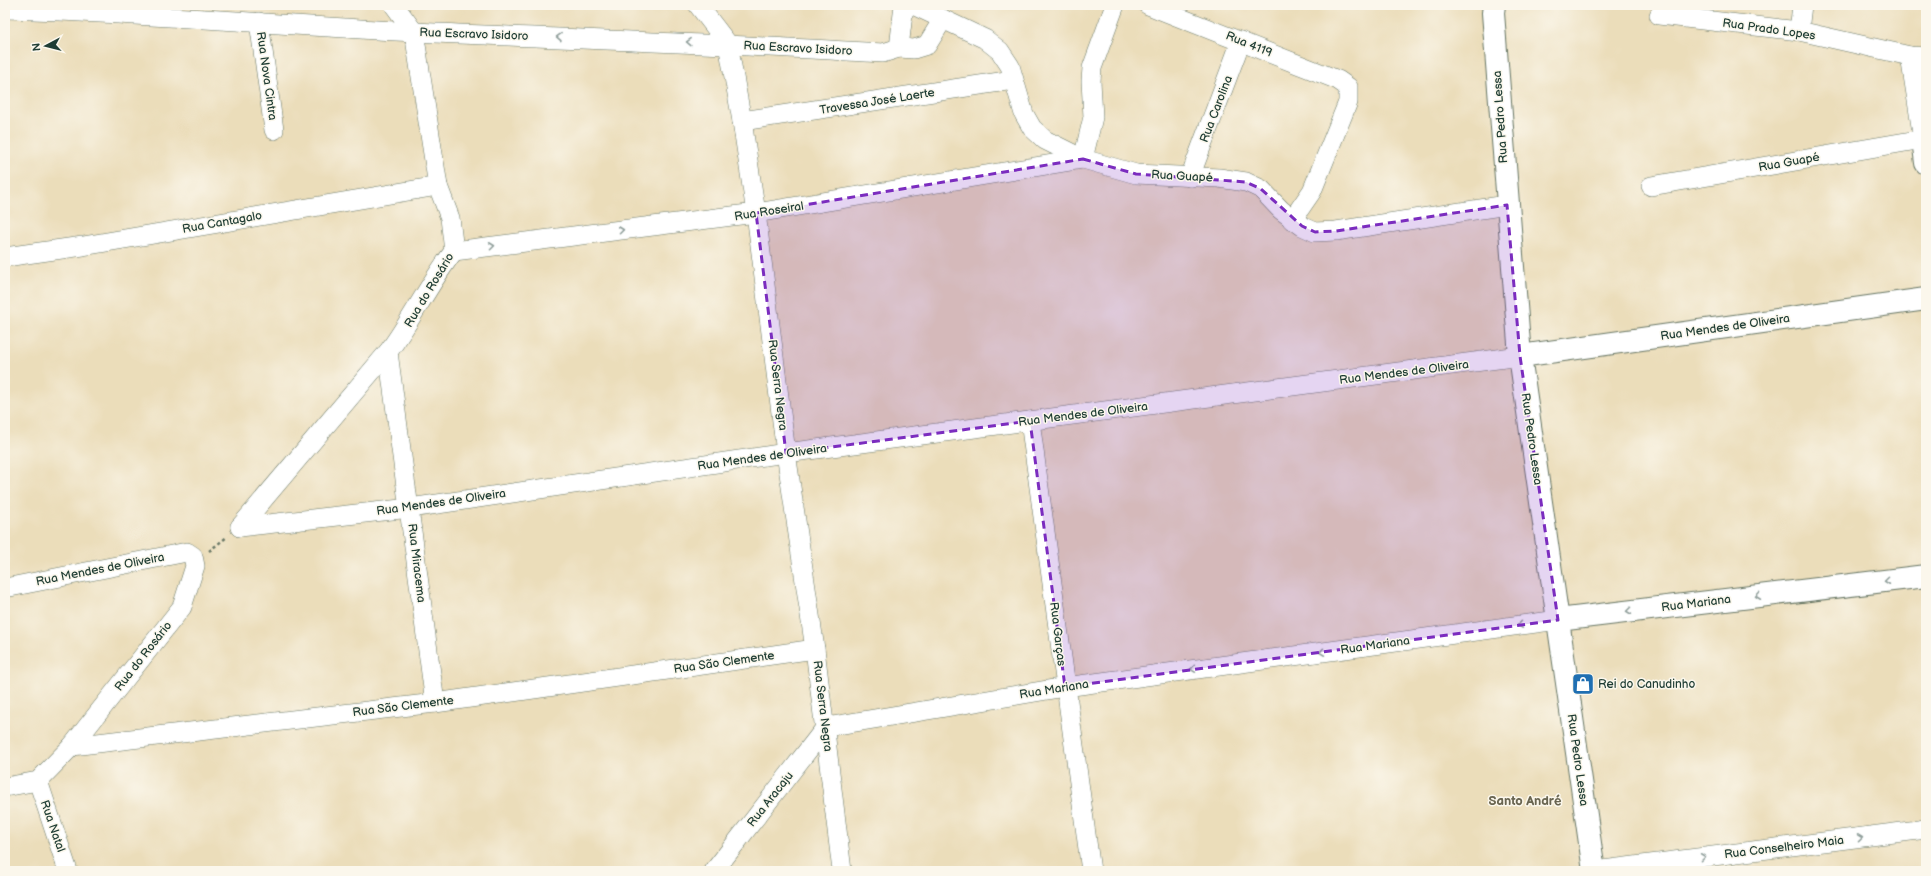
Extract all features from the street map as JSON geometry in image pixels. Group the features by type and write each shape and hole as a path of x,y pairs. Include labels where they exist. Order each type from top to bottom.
{"street":[{"name":"Rua do Rosário","path":"240,527 388,352 405,330 436,274 454,251 450,218 438,186 414,32 394,5"},
{"name":"Rua Serra Negra","path":"698,5 728,44 742,121 756,213 786,453 816,649 842,871"},
{"path":"899,48 904,5"},
{"name":"Rua Guapé","path":"913,5 985,39 1000,51 1010,66 1024,114 1032,128 1045,140 1083,159 1136,174 1219,178 1254,185 1261,189 1292,220 1315,232 1336,231 1507,205"},
{"path":"1083,159 1093,116 1091,81 1092,68 1115,5"},
{"name":"Rua 4119","path":"1148,5 1344,83 1348,88 1348,102 1312,191 1292,220"},
{"name":"Rua Pedro Lessa","path":"1494,5 1493,13 1507,205 1520,356 1595,871"},
{"path":"1799,31 1802,5"},
{"name":"Rua Escravo Isidoro","path":"5,9 97,8 259,22 414,32 728,44 883,53 899,48 914,49 927,45 944,19"},
{"name":"Rua Prado Lopes","path":"1659,15 1710,13 1918,56"},
{"name":"Rua Nova Cintra","path":"259,22 274,130"},
{"name":"Rua Carolina","path":"1190,177 1241,41"},
{"path":"1918,56 1926,163"},
{"name":"Travessa José Laerte","path":"742,121 1013,80"},
{"name":"Rua Guapé","path":"1651,186 1924,139"},
{"name":"Rua Roseiral","path":"454,251 756,213 1083,159"},
{"name":"Rua Cantagalo","path":"5,257 83,246 438,186"},
{"name":"Rua Mendes de Oliveira","path":"240,527 410,508 786,453 1520,356 1926,299"},
{"name":"Rua Miracema","path":"388,352 435,703"},
{"name":"Rua Garças","path":"1030,421 1091,871"},
{"name":"Rua Mendes de Oliveira","path":"5,588 187,552 193,556"},
{"name":"Rua do Rosário","path":"72,746 182,607 195,566 193,556"},
{"name":"Rua Mariana","path":"826,727 1065,687 1558,620 1926,576"},
{"name":"Rua São Clemente","path":"72,746 435,703 816,649"},
{"name":"Rua Aracaju","path":"714,871 826,727"},
{"path":"5,787 38,781 72,746"},
{"name":"Rua Natal","path":"38,781 68,871"},
{"name":"Rua Conselheiro Maia","path":"1595,871 1926,829"}],"path":[{"path":"193,556 204,554 240,527"}],"highlighted area":[{"path":"1083,159 1136,174 1246,182 1261,189 1302,226 1315,232 1336,231 1507,205 1520,356 1558,620 1065,687 1030,421 786,453 756,213"}],"place":[{"name":"Rei do Canudinho","path":"1583,684"}],"district":[{"name":"Santo André","path":"1525,800"}]}
